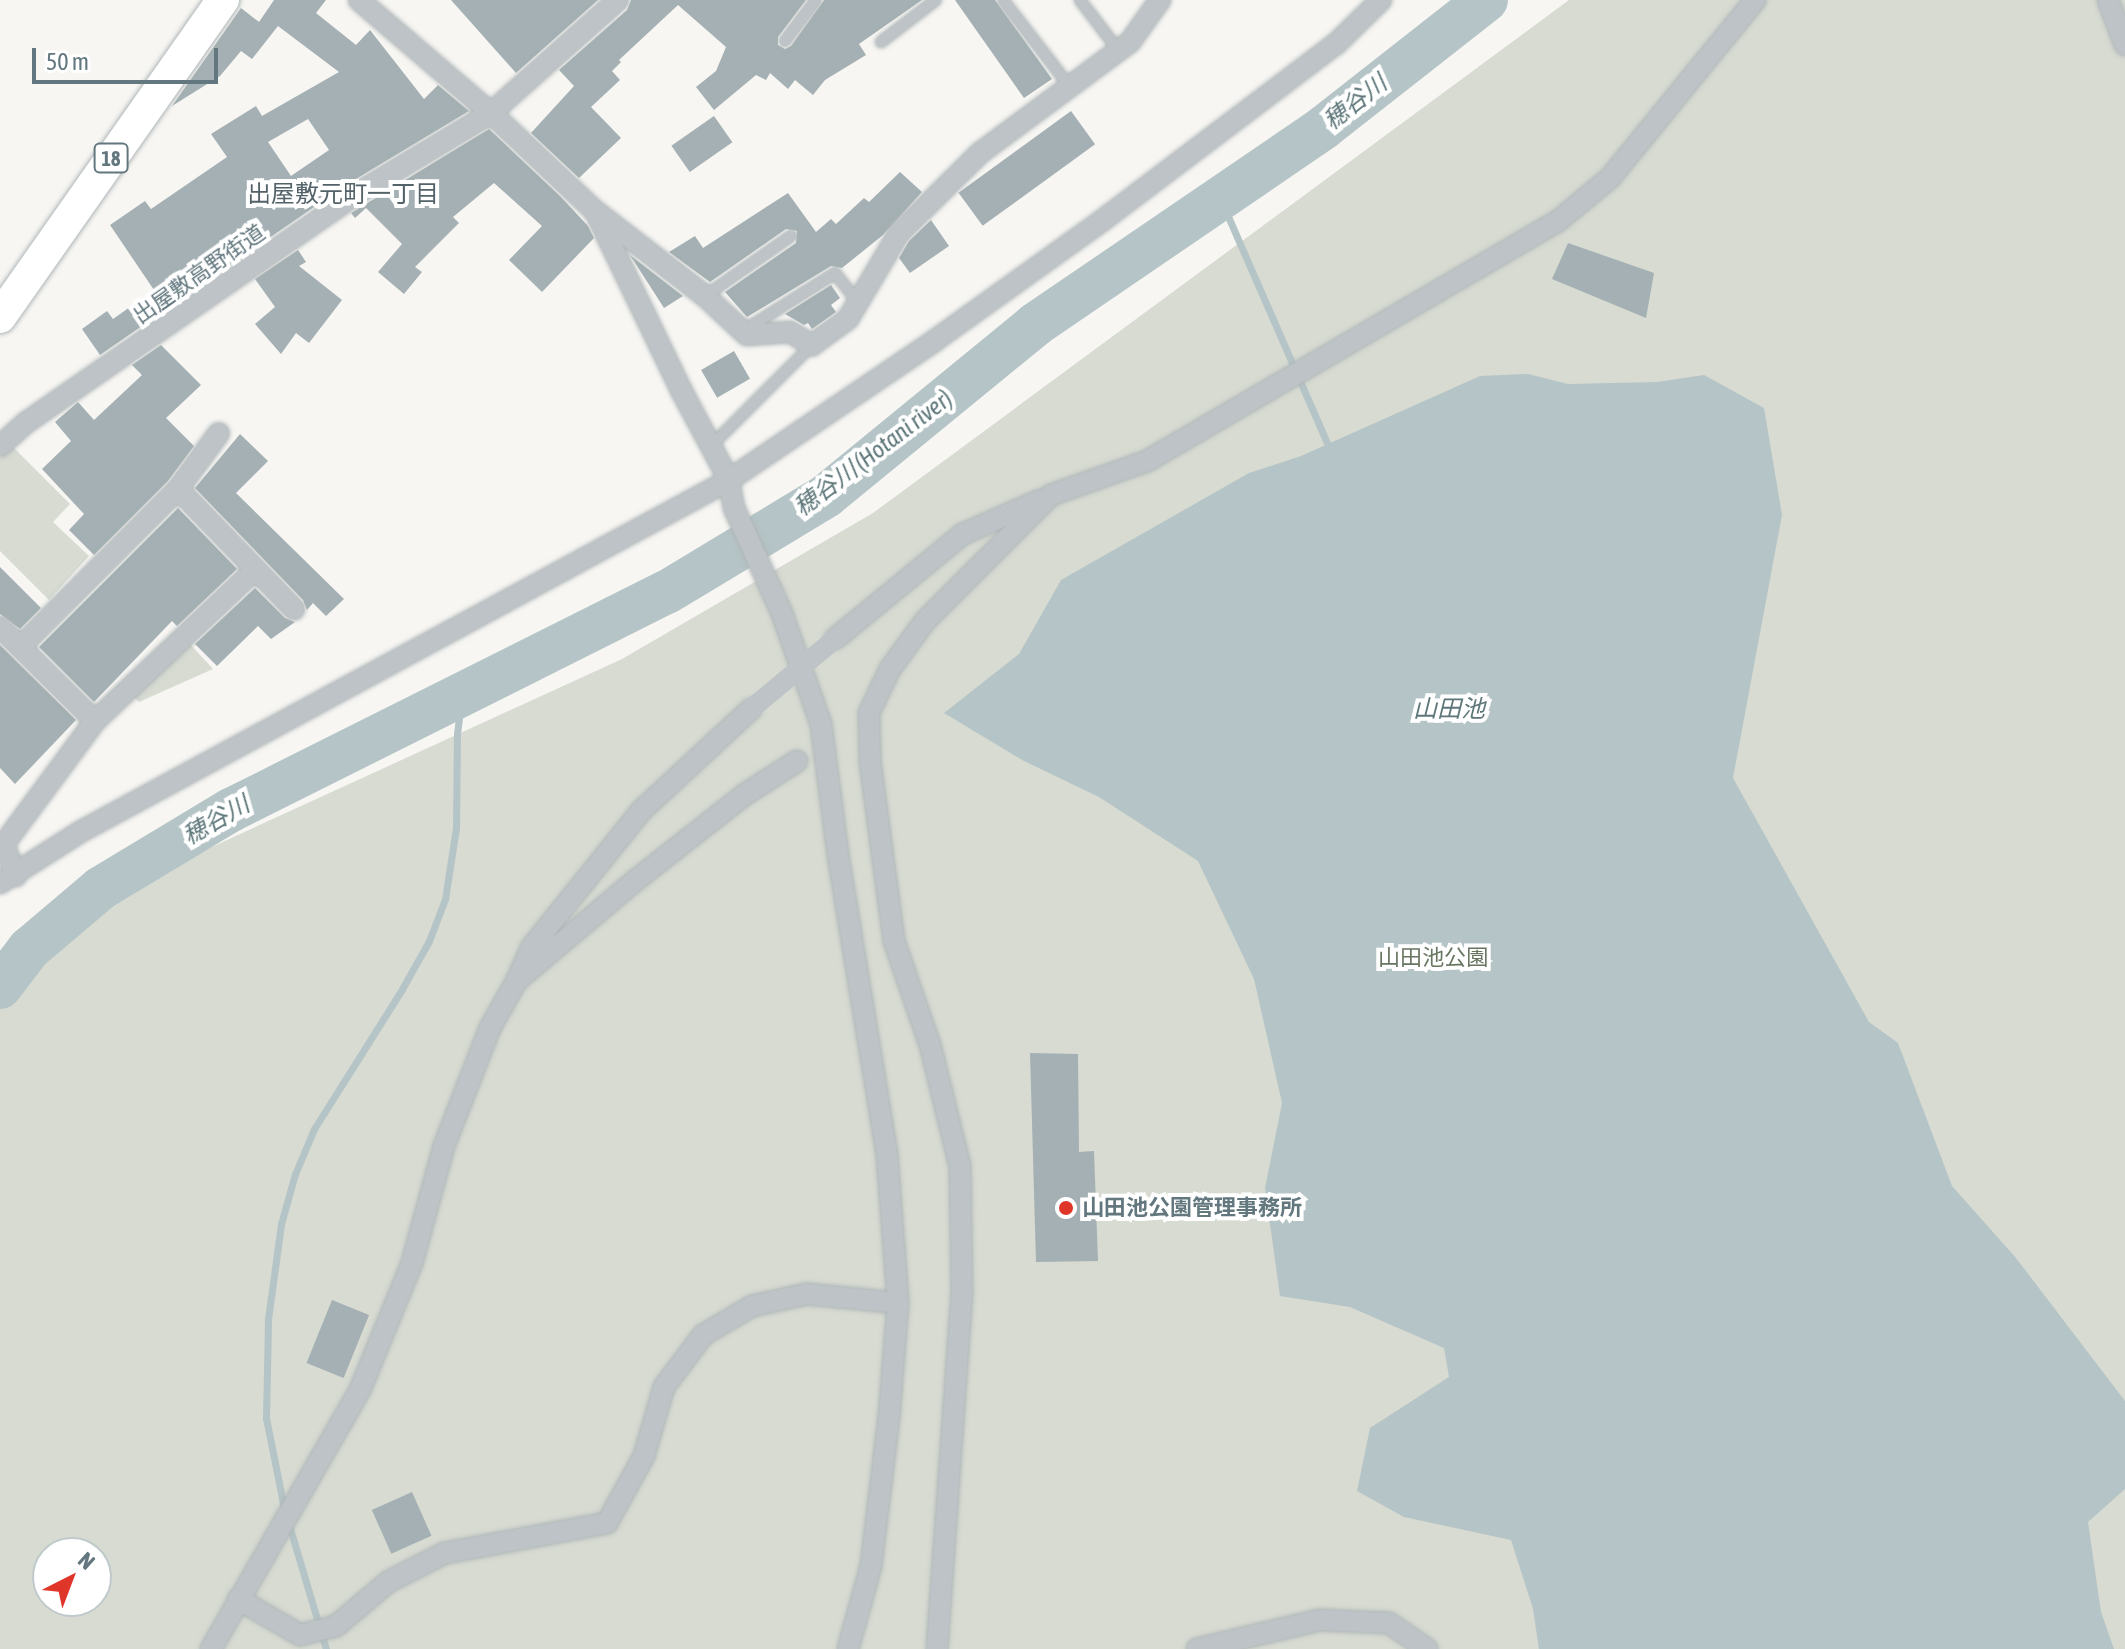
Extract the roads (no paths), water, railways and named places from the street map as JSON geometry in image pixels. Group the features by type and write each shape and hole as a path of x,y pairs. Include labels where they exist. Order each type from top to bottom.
{"main road":[{"name":"18","path":"0,317 223,0"}],"street":[{"path":"359,0 491,113 595,211 705,296 747,335 790,332 812,345 848,319 899,233 980,153 1130,42 1160,0"},
{"name":"出屋敷高野街道","path":"0,446 27,422 353,196 491,113 618,0"},
{"path":"256,569 95,721 4,844 8,880 80,832 729,480 934,341 1103,220 1336,44 1381,0"},
{"path":"211,1649 360,1390 412,1263 444,1146 484,1043 531,948 642,810 751,709 963,534 1051,495 1147,461 1558,221 1610,178 1755,0"},
{"path":"2108,0 2125,45"},
{"path":"595,211 729,480 734,508 774,597 821,724 838,855 887,1155 898,1303 889,1417 871,1566 848,1649"},
{"path":"20,647 178,489 219,433"},
{"path":"178,489 294,609"},
{"path":"937,1649 962,1293 960,1166 930,1045 894,941 870,760 869,713 890,669 925,621 1051,495"},
{"path":"0,627 95,721"},
{"path":"517,980 744,795 797,761"},
{"path":"238,1599 300,1635 336,1626 388,1582 445,1553 607,1523 644,1456 664,1387 703,1335 752,1306 807,1294 898,1303"},
{"path":"1197,1649 1320,1620 1389,1623 1404,1630 1427,1649"}],"lane":[{"path":"785,41 816,0"},
{"path":"881,42 936,0"},
{"path":"1003,0 1070,87"},
{"path":"1080,0 1119,51"},
{"path":"705,296 791,236"},
{"path":"743,331 835,273 858,302"},
{"path":"711,446 812,345"}],"water":[{"name":"山田池","path":"1528,374 1568,384 1657,382 1704,375 1764,408 1782,515 1733,778 1869,1022 1898,1043 1952,1186 2016,1258 2125,1401 2125,1489 2088,1522 2101,1612 2114,1649 1539,1649 1533,1609 1511,1540 1404,1517 1357,1491 1370,1428 1449,1377 1444,1348 1350,1307 1280,1296 1265,1188 1282,1103 1254,979 1198,861 1099,797 1024,761 944,713 1019,654 1061,580 1249,473 1301,456 1480,376"}],"waterway":[{"name":"穂谷川 (Hotani river)","path":"0,987 29,949 101,888 231,810 667,592 826,496 1036,324 1323,128 1486,0"},
{"path":"1220,198 1330,450"},
{"path":"285,1513 266,1418 268,1319 281,1224 295,1174 314,1129 402,989 429,941 445,899 456,828 457,734 462,694"},
{"path":"289,1525 326,1649"}],"place":[{"name":"山田池公園管理事務所","path":"1066,1208"}],"district":[{"name":"出屋敷元町一丁目","path":"343,194"}],"water label":[{"name":"穂谷川","path":"1355,102"},
{"name":"穂谷川","path":"216,820"}],"park label":[{"name":"山田池公園","path":"1433,958"}]}
